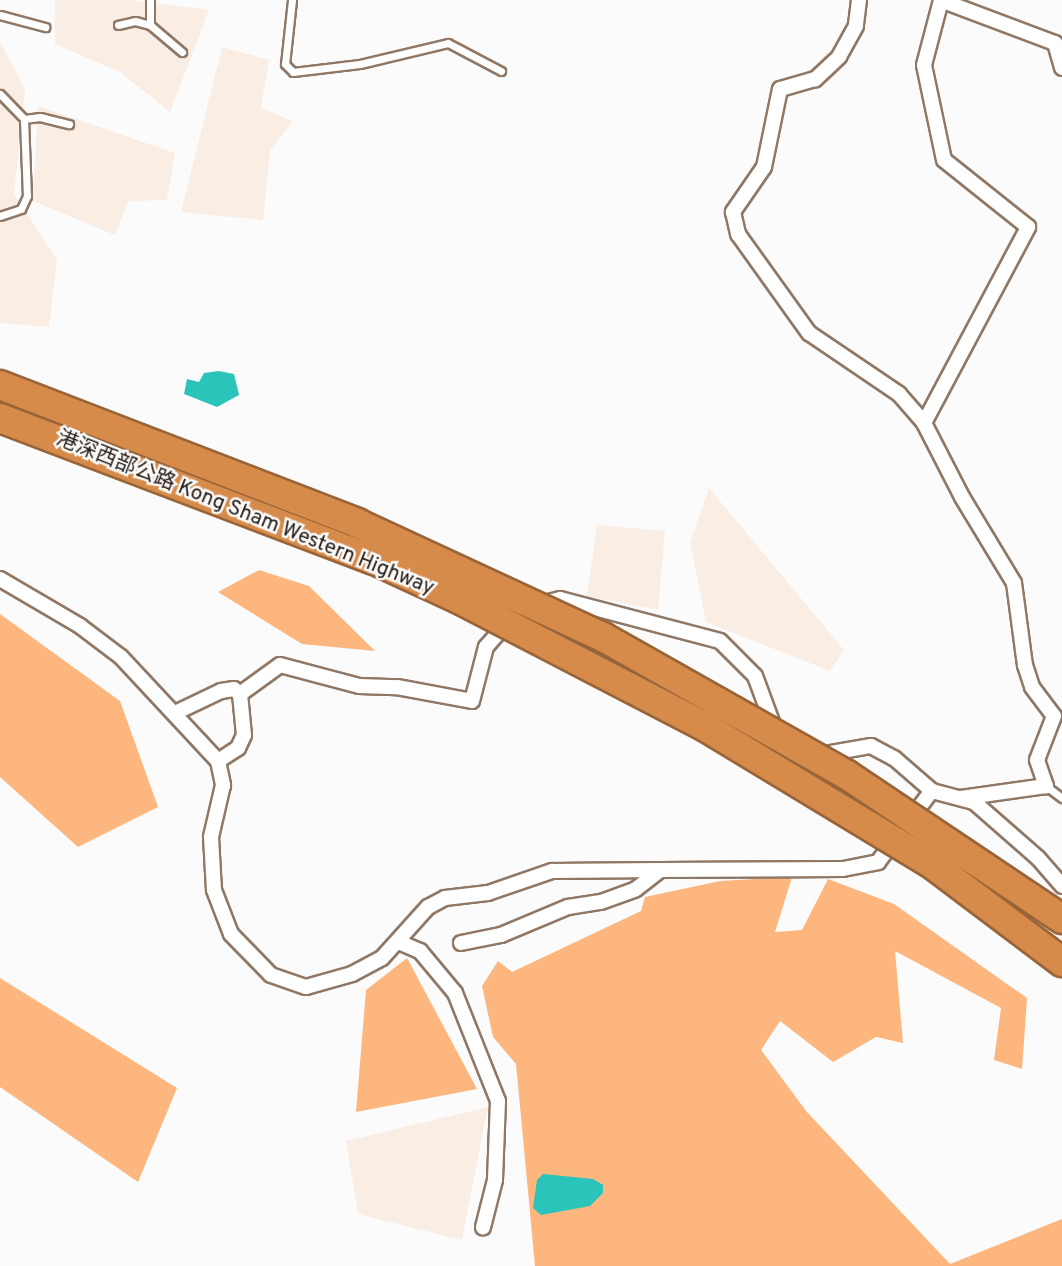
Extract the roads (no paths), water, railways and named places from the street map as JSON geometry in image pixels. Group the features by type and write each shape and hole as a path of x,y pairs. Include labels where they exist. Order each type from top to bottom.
{"highway":[{"name":"港深西部公路 Kong Sham Western Highway","path":"0,386 357,523 603,637 847,775 1062,919"},
{"name":"港深西部公路 Kong Sham Western Highway","path":"0,418 335,545 459,599 704,726 932,864 1062,962"}],"street":[{"path":"859,0 856,26 839,57 815,79 780,89 764,167 733,212 737,234 809,333 898,394 924,423 962,497 1014,583 1025,665 1032,687 1054,716 1037,760 1045,786 960,799"},
{"path":"924,423 1028,227 944,160 924,65 942,1 1055,43 1062,68"},
{"path":"0,579 80,626 121,657 218,761 223,785 211,837 214,890 231,934 271,975 306,987 352,974 401,943 428,907 445,898 488,893 552,871 843,869 878,862 932,791"},
{"path":"240,694 280,665 359,687 397,687 472,701 486,647 501,628 525,608 560,598 720,641 755,677 771,725 791,754 806,758 848,747 870,746 894,758 932,791 974,802 1038,858 1062,886"},
{"path":"175,713 221,691 234,689 240,694 244,735 238,748 218,761"},
{"path":"461,943 501,935 568,907 612,898 636,889 660,870"},
{"path":"401,943 420,951 455,993 498,1101 495,1180 483,1227"}],"lane":[{"path":"149,25 150,0"},
{"path":"292,0 285,64 293,72 360,64 447,43 501,72"},
{"path":"0,15 46,27"},
{"path":"118,25 135,21 149,25 182,52"},
{"path":"0,94 24,119 26,205 0,216"},
{"path":"24,119 34,116 69,124"},
{"path":"1045,786 1062,798"}],"water":[{"path":"219,371 234,374 239,395 217,407 184,394 187,379 199,382 204,373"},
{"path":"543,1174 593,1179 603,1185 603,1193 590,1206 541,1215 533,1208 537,1180"}]}
